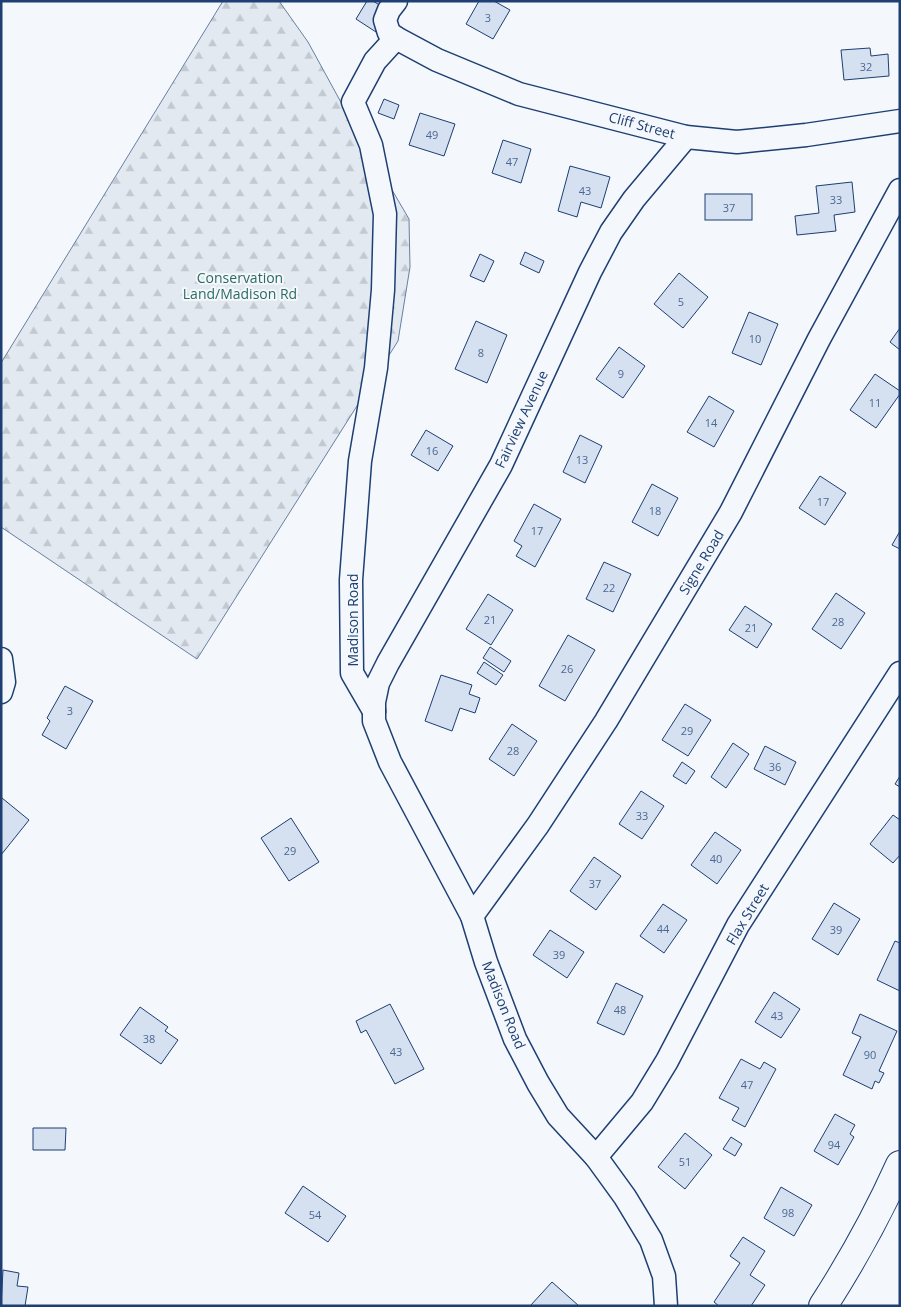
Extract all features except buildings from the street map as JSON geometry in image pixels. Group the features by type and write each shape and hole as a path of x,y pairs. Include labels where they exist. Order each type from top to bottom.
{"main road":[{"path":"822,1306 867,1234 900,1165"}],"street":[{"path":"396,1 385,20 389,34 396,38"},
{"name":"Cliff Street","path":"396,38 437,60 519,94 686,137 737,142 806,135 900,121"},
{"name":"Madison Road","path":"396,38 376,61 354,102 371,145 385,214 383,290 376,368 360,462 351,580 352,673 374,711 374,721 390,762 472,916 486,962 520,1048 558,1116 596,1157 625,1197 652,1240 664,1276 666,1306"},
{"name":"Fairview Avenue","path":"374,711 378,682 500,465 590,272 611,232 634,199 686,137"},
{"name":"Signe Road","path":"472,916 538,825 606,720 731,512 819,339 900,190"},
{"path":"1,660 4,682 1,692"},
{"name":"Flax Street","path":"596,1157 642,1102 667,1061 738,925 900,673"}],"green space":[{"name":"Conservation Land/Madison Rd","path":"223,1 279,1 308,42 409,219 410,267 398,341 197,659 1,527 1,363"}]}
